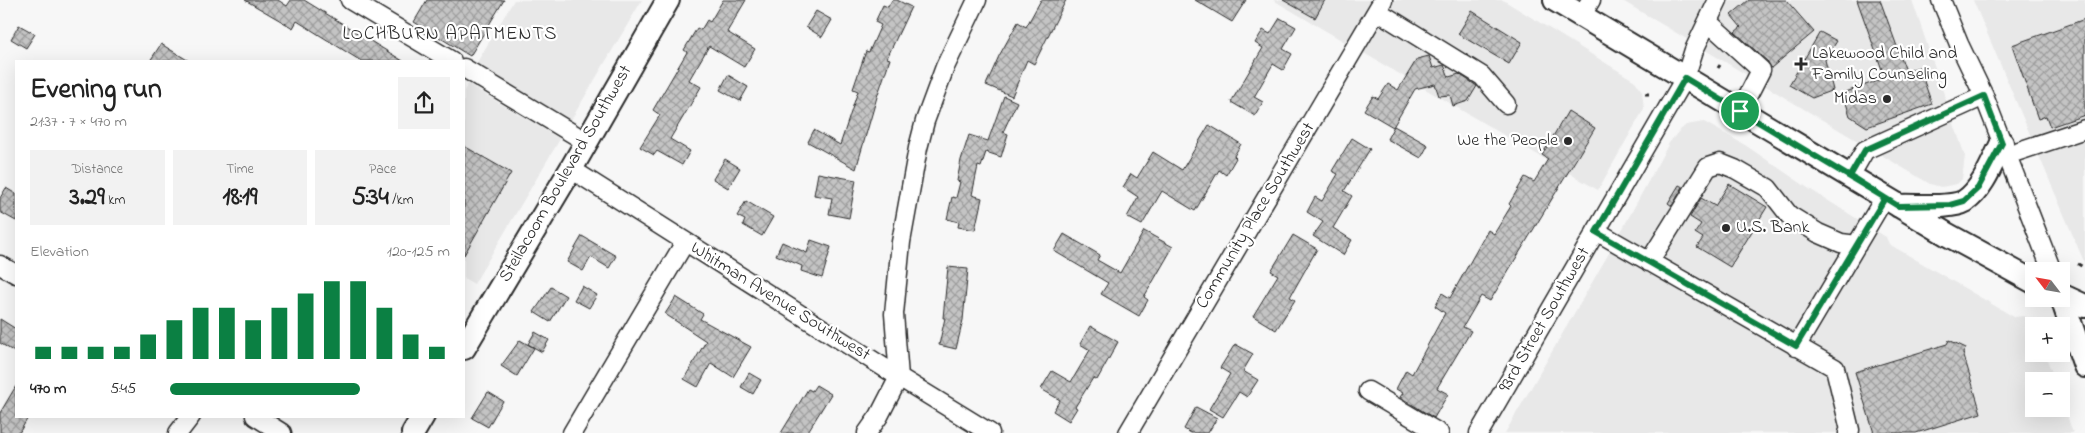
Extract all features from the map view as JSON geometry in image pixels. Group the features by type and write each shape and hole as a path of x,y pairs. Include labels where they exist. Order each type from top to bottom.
{"main road":[{"name":"Steilacoom Boulevard Southwest","path":"465,346 571,169 585,140 668,0"},
{"path":"1555,0 1586,8 1685,78 1892,202 2025,278"},
{"path":"1892,202 1950,205 1964,201 1978,188 2005,149"},
{"path":"2070,299 2085,306"},
{"path":"2065,308 2085,366"},
{"path":"413,433 422,418"}],"street":[{"path":"350,0 450,60"},
{"path":"867,433 879,416 898,377 894,314 900,242 918,148 925,121 945,67 977,0"},
{"name":"93rd Street Southwest","path":"1479,433 1685,78 1694,50 1718,0"},
{"path":"1941,0 1959,44 1984,96 2049,262"},
{"path":"1381,3 1482,76 1506,104"},
{"name":"Community Place Southwest","path":"1128,433 1381,3"},
{"path":"1708,22 1761,70 1740,111"},
{"path":"465,69 585,140"},
{"path":"1850,176 1865,150 1984,96"},
{"path":"2005,149 2085,128"},
{"path":"1649,262 1708,167 1720,163 1735,169 1768,188 1789,215 1818,233 1841,243 1857,245"},
{"name":"Whitman Avenue Southwest","path":"571,169 898,377 990,433"},
{"path":"1796,346 1857,245 1892,202"},
{"path":"1596,232 1835,368 1850,430 1848,433"},
{"path":"572,433 685,242"},
{"path":"0,264 15,273"},
{"path":"1368,391 1439,433"},
{"path":"178,433 190,418"},
{"path":"257,418 279,432"}],"path":[{"path":"2078,264 2082,267"}],"shaded area":[{"path":"514,0 642,0 571,120 476,64"},
{"path":"1273,0 1503,0 1635,81 1642,91 1644,109 1598,190"},
{"path":"1621,0 1912,0 1965,156 1962,179 1957,184 1941,187 1930,184"},
{"path":"1973,0 2085,0 2085,264"},
{"path":"468,84 560,139 474,284 465,279 465,89"},
{"path":"1704,122 1745,145 1808,188 1886,237 1889,244 2014,317 2024,316 2025,362 2048,362 2052,372 2025,372 2025,417 2068,417 2073,433 1505,433 1616,241 1669,143 1686,125"}],"building":[{"path":"245,0 278,0 287,6 291,0 304,0 401,60 359,60 297,21 293,28"},
{"path":"427,0 504,0 470,56 414,22"},
{"path":"723,0 746,0 727,32 755,49 744,67 709,46 689,80 701,87 670,139 690,151 682,165 657,151 654,155 640,147 660,115 653,110 687,52 684,50 697,28 701,30 707,20 710,22"},
{"path":"892,0 897,0 911,7 887,58 890,59 856,169 808,142 814,130 840,145 858,91 853,89 866,51 869,52 881,25 875,22 883,5 888,7"},
{"path":"1041,0 1066,0 1034,64 1027,60 1012,96 986,85 999,56 1018,22 1026,27"},
{"path":"1195,0 1246,0 1232,22"},
{"path":"1283,0 1325,0 1315,18"},
{"path":"1749,0 1786,0 1814,32 1771,68 1768,62 1735,32 1741,27 1731,15"},
{"name":"Midas","path":"1857,0 1880,0 1906,71 1919,67 1932,104 1867,127 1850,116 1843,93 1885,78"},
{"path":"816,11 832,20 822,37 806,27"},
{"path":"1472,11 1522,42 1509,64 1458,34"},
{"path":"1280,18 1296,27 1283,49 1292,54 1283,70 1273,64 1254,97 1263,102 1255,116 1231,102 1263,48 1255,43 1263,30 1270,34"},
{"path":"2085,19 2085,115 2050,127 2046,116 2038,119 2012,45"},
{"path":"19,25 35,34 26,48 11,39"},
{"path":"1820,32 1837,41 1825,60 1833,90 1812,98 1789,85"},
{"path":"161,44 187,60 151,60"},
{"path":"1429,56 1433,68 1444,65 1449,77 1459,74 1477,86 1468,101 1453,106 1450,95 1439,96 1435,84 1415,89 1393,127 1364,110 1373,96 1378,99 1388,84 1398,90 1417,59"},
{"path":"728,75 748,87 740,101 720,90"},
{"path":"1004,96 1017,102 1003,132 1008,134 1001,157 986,152 981,167 978,166 972,195 982,198 975,230 958,227 959,222 947,219 952,197 956,198 960,182 957,181 961,160 969,135 988,141"},
{"path":"1568,111 1595,128 1490,301 1481,296 1463,327 1471,331 1437,388 1448,394 1434,418 1400,397 1403,393 1396,389 1406,370 1412,374 1445,313 1435,306 1442,293 1450,298 1488,230 1494,234 1511,206 1509,204 1525,177 1534,182 1548,159 1542,155"},
{"path":"1209,125 1241,144 1234,156 1236,158 1226,175 1219,170 1195,211 1162,191 1142,225 1127,217 1138,197 1123,187 1131,174 1137,178 1153,152 1182,170"},
{"path":"1394,126 1428,145 1421,158 1387,139"},
{"path":"1352,138 1370,149 1344,191 1352,196 1333,228 1352,240 1343,255 1313,236 1323,222 1307,212 1315,197 1322,201 1338,174 1332,171"},
{"path":"465,147 511,173 465,253"},
{"path":"725,159 740,168 728,188 713,179"},
{"path":"818,173 856,180 849,218 829,214 832,198 814,195"},
{"name":"U.S. Bank","path":"1729,184 1767,207 1730,267 1697,247 1703,238 1695,233 1701,224 1690,217 1701,198 1715,206"},
{"path":"1679,185 1683,187 1672,206 1668,203"},
{"path":"6,188 15,193 15,220 0,212 0,198"},
{"path":"746,201 773,217 762,236 743,225 745,220 737,216"},
{"path":"1144,231 1173,247 1144,297 1148,300 1139,316 1101,294 1108,283 1054,251 1064,234 1100,255 1097,260 1120,273"},
{"path":"1293,235 1317,249 1290,297 1295,300 1276,330 1253,316 1278,275 1271,271"},
{"path":"582,236 616,256 609,268 591,257 583,271 567,262"},
{"path":"811,240 831,247 822,278 801,271 802,266 776,255 782,242 807,253"},
{"path":"948,267 968,269 963,320 956,349 939,345 945,318 943,318"},
{"path":"582,286 597,295 589,308 574,300"},
{"path":"551,287 566,296 550,322 534,312"},
{"path":"676,297 703,314 700,319 751,347 733,377 711,363 698,387 684,379 706,341 665,314"},
{"path":"0,319 15,328 15,352 0,343"},
{"path":"1090,326 1118,342 1097,380 1093,378 1075,407 1077,408 1069,421 1053,411 1060,400 1041,389 1052,371 1071,382 1090,350 1080,344"},
{"path":"535,332 549,340 542,352 528,344"},
{"path":"520,340 534,348 517,376 501,366"},
{"path":"1949,340 1966,348 1963,353 1981,413 1916,433 1874,433 1855,372 1947,344"},
{"path":"1235,344 1253,354 1243,371 1258,380 1247,397 1239,392 1223,417 1209,409 1230,374 1220,368"},
{"path":"749,373 761,380 753,394 741,387"},
{"path":"816,385 831,394 807,433 781,433 808,389 812,391"},
{"path":"15,388 15,418 28,418 19,433 0,433 0,413"},
{"path":"488,392 503,401 488,427 472,418"},
{"path":"1196,407 1217,418 1208,433 1191,433 1184,429"}],"place":[{"name":"Lakewood Child and Family Counseling","path":"1801,64"},
{"name":"Midas","path":"1887,99"},
{"name":"We the People","path":"1568,141"},
{"name":"U.S. Bank","path":"1726,228"}],"district":[{"name":"LOCHBURN APATMENTS","path":"450,34"}],"route":[{"path":"1740,111 1685,78 1596,232 1796,346 1885,198 1850,176 1865,150 1984,96 2002,143 1978,188 1964,201 1950,205 1898,206 1885,198 1740,111"}]}
